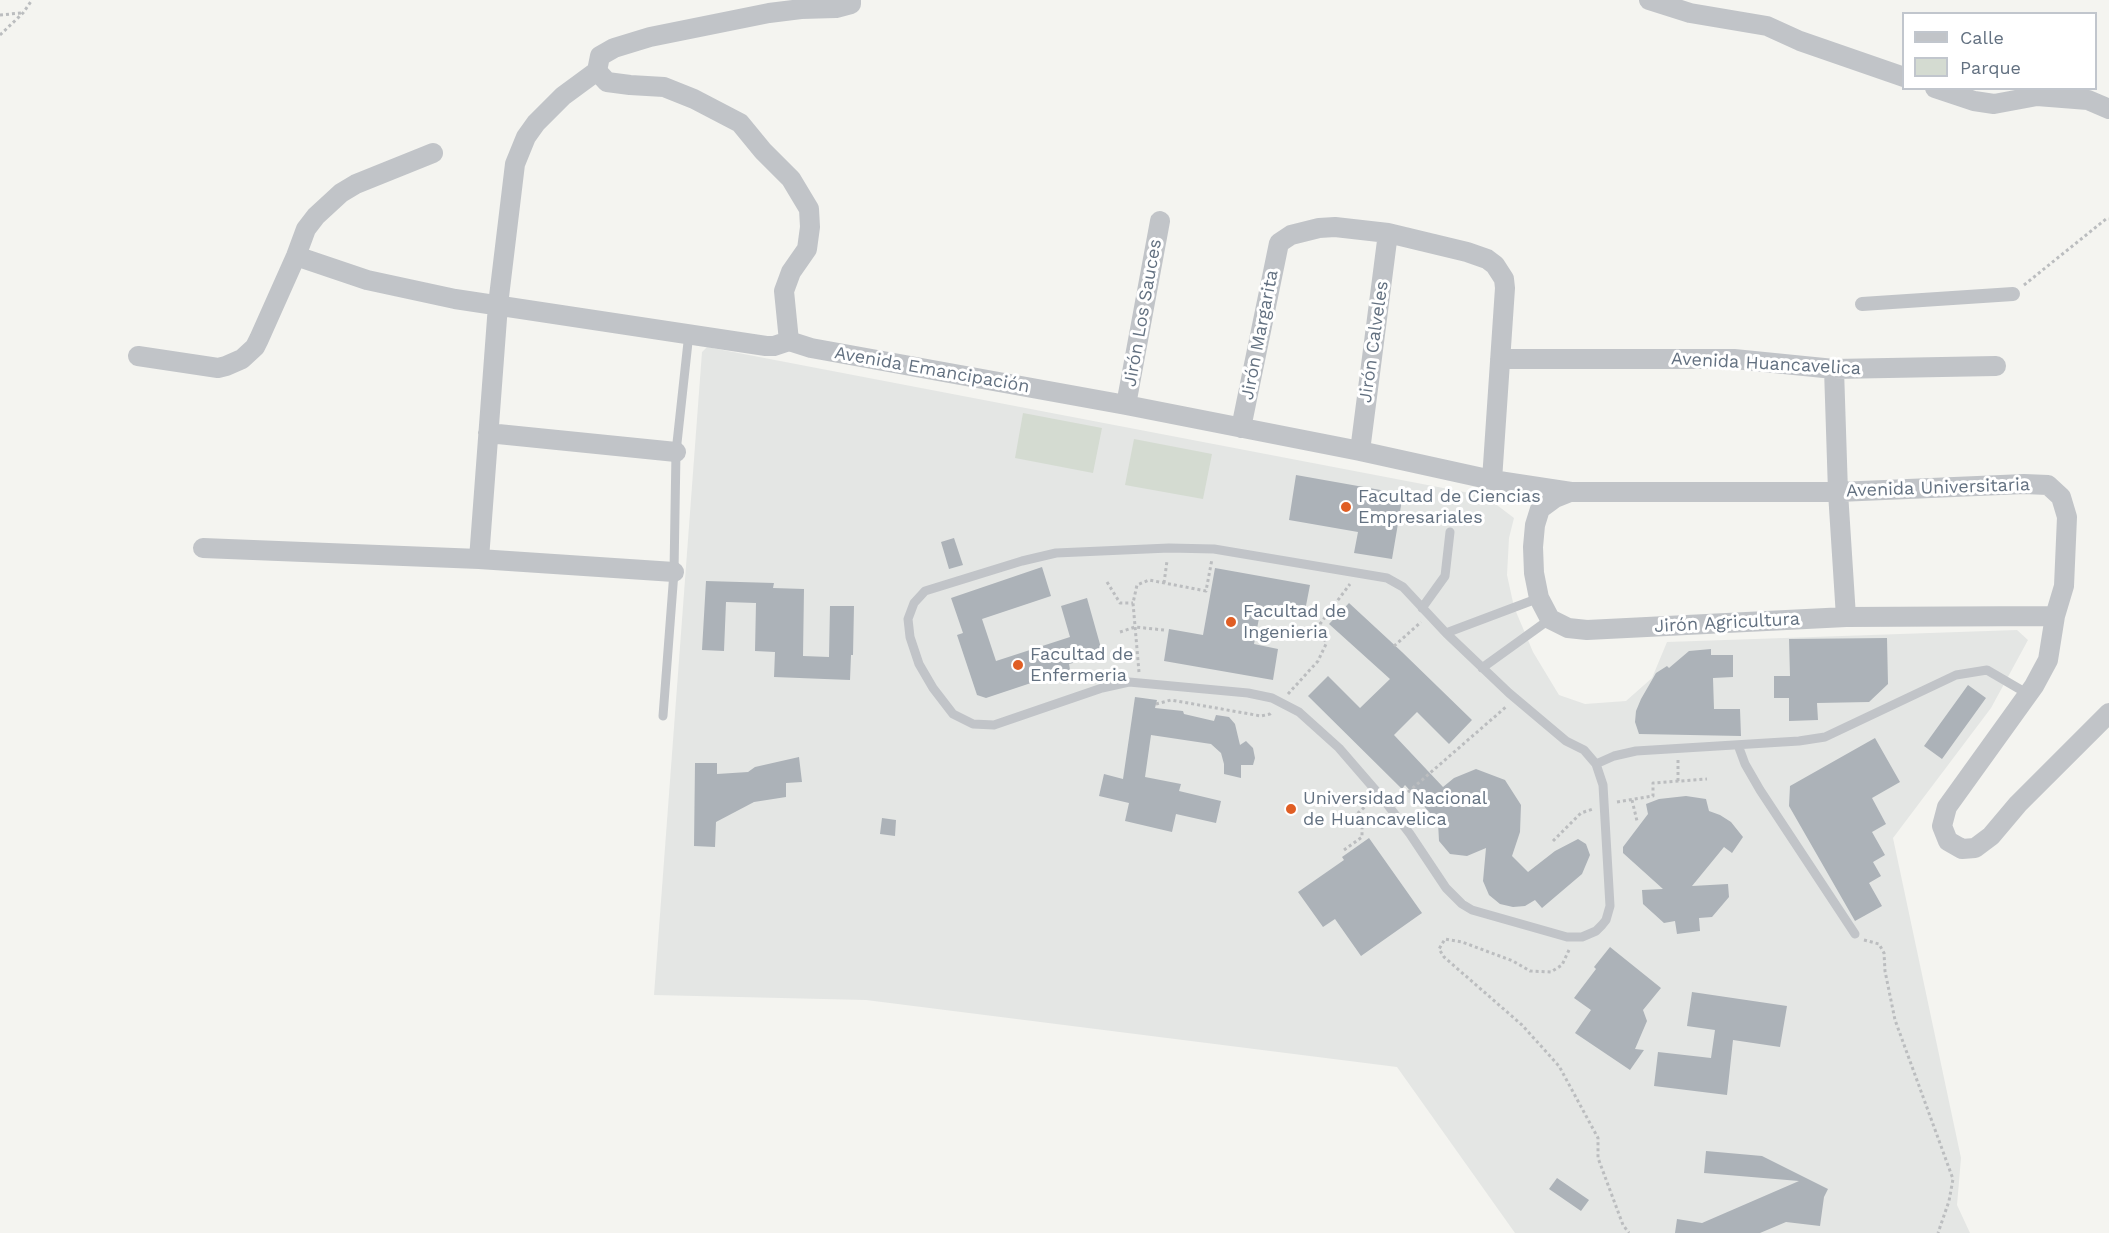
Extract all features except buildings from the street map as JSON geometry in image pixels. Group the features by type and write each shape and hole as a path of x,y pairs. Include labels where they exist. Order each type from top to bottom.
{"street":[{"path":"478,559 498,305 512,178 519,150 531,129 571,89 597,71 600,56 614,48 650,37 769,13 836,8 851,4 851,0"},
{"path":"1649,0 1690,13 1767,26 1800,41 1902,76"},
{"path":"597,71 608,82 630,86 664,87 694,99 740,123 763,151 791,179 809,209 810,227 807,249 791,272 784,291 789,341"},
{"path":"1940,90 1984,103 1994,104 2037,96 2088,100 2109,109"},
{"path":"138,356 218,368 242,359 255,347 259,339 306,229 328,204 341,193 372,177 433,153"},
{"name":"Jirón Los Sauces","path":"1126,405 1160,221"},
{"name":"Jirón Margarita","path":"1241,428 1278,243 1291,235 1319,228 1335,227 1388,233"},
{"path":"1388,233 1487,259 1504,279 1492,480"},
{"name":"Jirón Calveles","path":"1360,451 1388,233"},
{"name":"Avenida Emancipación","path":"296,256 367,280 411,291 766,346 789,341 811,348 1126,405 1360,451 1492,480 1571,492"},
{"path":"1862,304 2013,294"},
{"name":"Avenida Huancavelica","path":"1500,359 1734,359 1834,369 1996,366"},
{"path":"1834,369 1838,492 1846,617"},
{"path":"488,433 676,452"},
{"name":"Avenida Universitaria","path":"1571,492 1838,492 2048,485 2061,497 2067,517 2064,586 2055,616 2048,660 2028,694 1947,807 1942,826 1948,841 1962,849 1976,848 1991,836 2018,804 2109,713"},
{"path":"1550,618 1539,598 1534,573 1535,525 1540,509 1555,498 1571,492"},
{"path":"203,548 478,559 674,572"},
{"name":"Jirón Agricultura","path":"1550,618 1568,628 1587,630 1846,617 2055,616"}],"lane":[{"path":"663,716 674,572 676,452 689,333"},
{"path":"1426,611 1445,576 1450,532"},
{"path":"1169,548 1214,549 1358,573 1387,578 1403,587 1446,633 1515,699 1566,741 1584,750 1596,764 1603,785 1610,906 1606,920 1596,931 1575,938 1472,910 1462,904 1446,888 1435,869 1390,808 1339,748 1299,712 1280,702 1248,693 1139,682 1102,688 994,725 973,724 953,714 925,676 914,651 908,628 908,619 914,603 925,591 1056,553 1169,548"},
{"path":"1446,633 1539,598"},
{"path":"1482,668 1550,618"},
{"path":"1596,764 1625,753 1799,741 1825,737 1956,675 1987,670 2028,694"},
{"path":"1738,745 1745,764 1760,790 1855,934"}],"path":[{"path":"0,34 23,13 32,0"},
{"path":"0,15 23,13"},
{"path":"2013,294 2106,219 2109,219"},
{"path":"1164,583 1169,548"},
{"path":"1139,682 1133,603 1137,585 1149,580 1206,591 1214,549"},
{"path":"1156,704 1171,700 1261,716 1270,714 1318,661 1326,644 1320,624 1358,573"},
{"path":"1107,582 1120,603 1133,603"},
{"path":"1394,646 1426,611"},
{"path":"1120,632 1135,627 1164,630"},
{"path":"1390,808 1515,699"},
{"path":"1678,748 1678,781"},
{"path":"1553,842 1581,813 1653,796 1653,783 1707,779"},
{"path":"1344,850 1362,837 1362,826 1356,814 1378,794"},
{"path":"1632,800 1637,821"},
{"path":"1855,934 1865,942 1879,944 1884,953 1885,971 1895,1020 1953,1179 1949,1201 1938,1233"},
{"path":"1575,938 1562,965 1551,972 1530,972 1513,961 1462,942 1445,939 1439,949 1444,957 1522,1025 1559,1066 1598,1138 1598,1158 1623,1225 1629,1233"}],"shaded area":[{"name":"Universidad Nacional de Huancavelica","path":"707,347 1485,496 1514,518 1509,538 1507,575 1514,607 1533,652 1559,695 1585,704 1626,701 1652,678 1667,642 2017,630 2028,640 1991,708 1893,838 1961,1158 1957,1205 1970,1233 1515,1233 1397,1067 866,1000 654,995 702,352"}],"green space":[{"path":"1023,413 1102,428 1093,473 1015,458"},
{"path":"1134,439 1212,454 1203,499 1125,485"}],"place":[{"name":"Facultad de Ciencias Empresariales","path":"1346,507"},
{"name":"Facultad de Ingenieria","path":"1231,622"},
{"name":"Facultad de Enfermeria","path":"1018,665"},
{"name":"Universidad Nacional de Huancavelica","path":"1291,809"}]}
